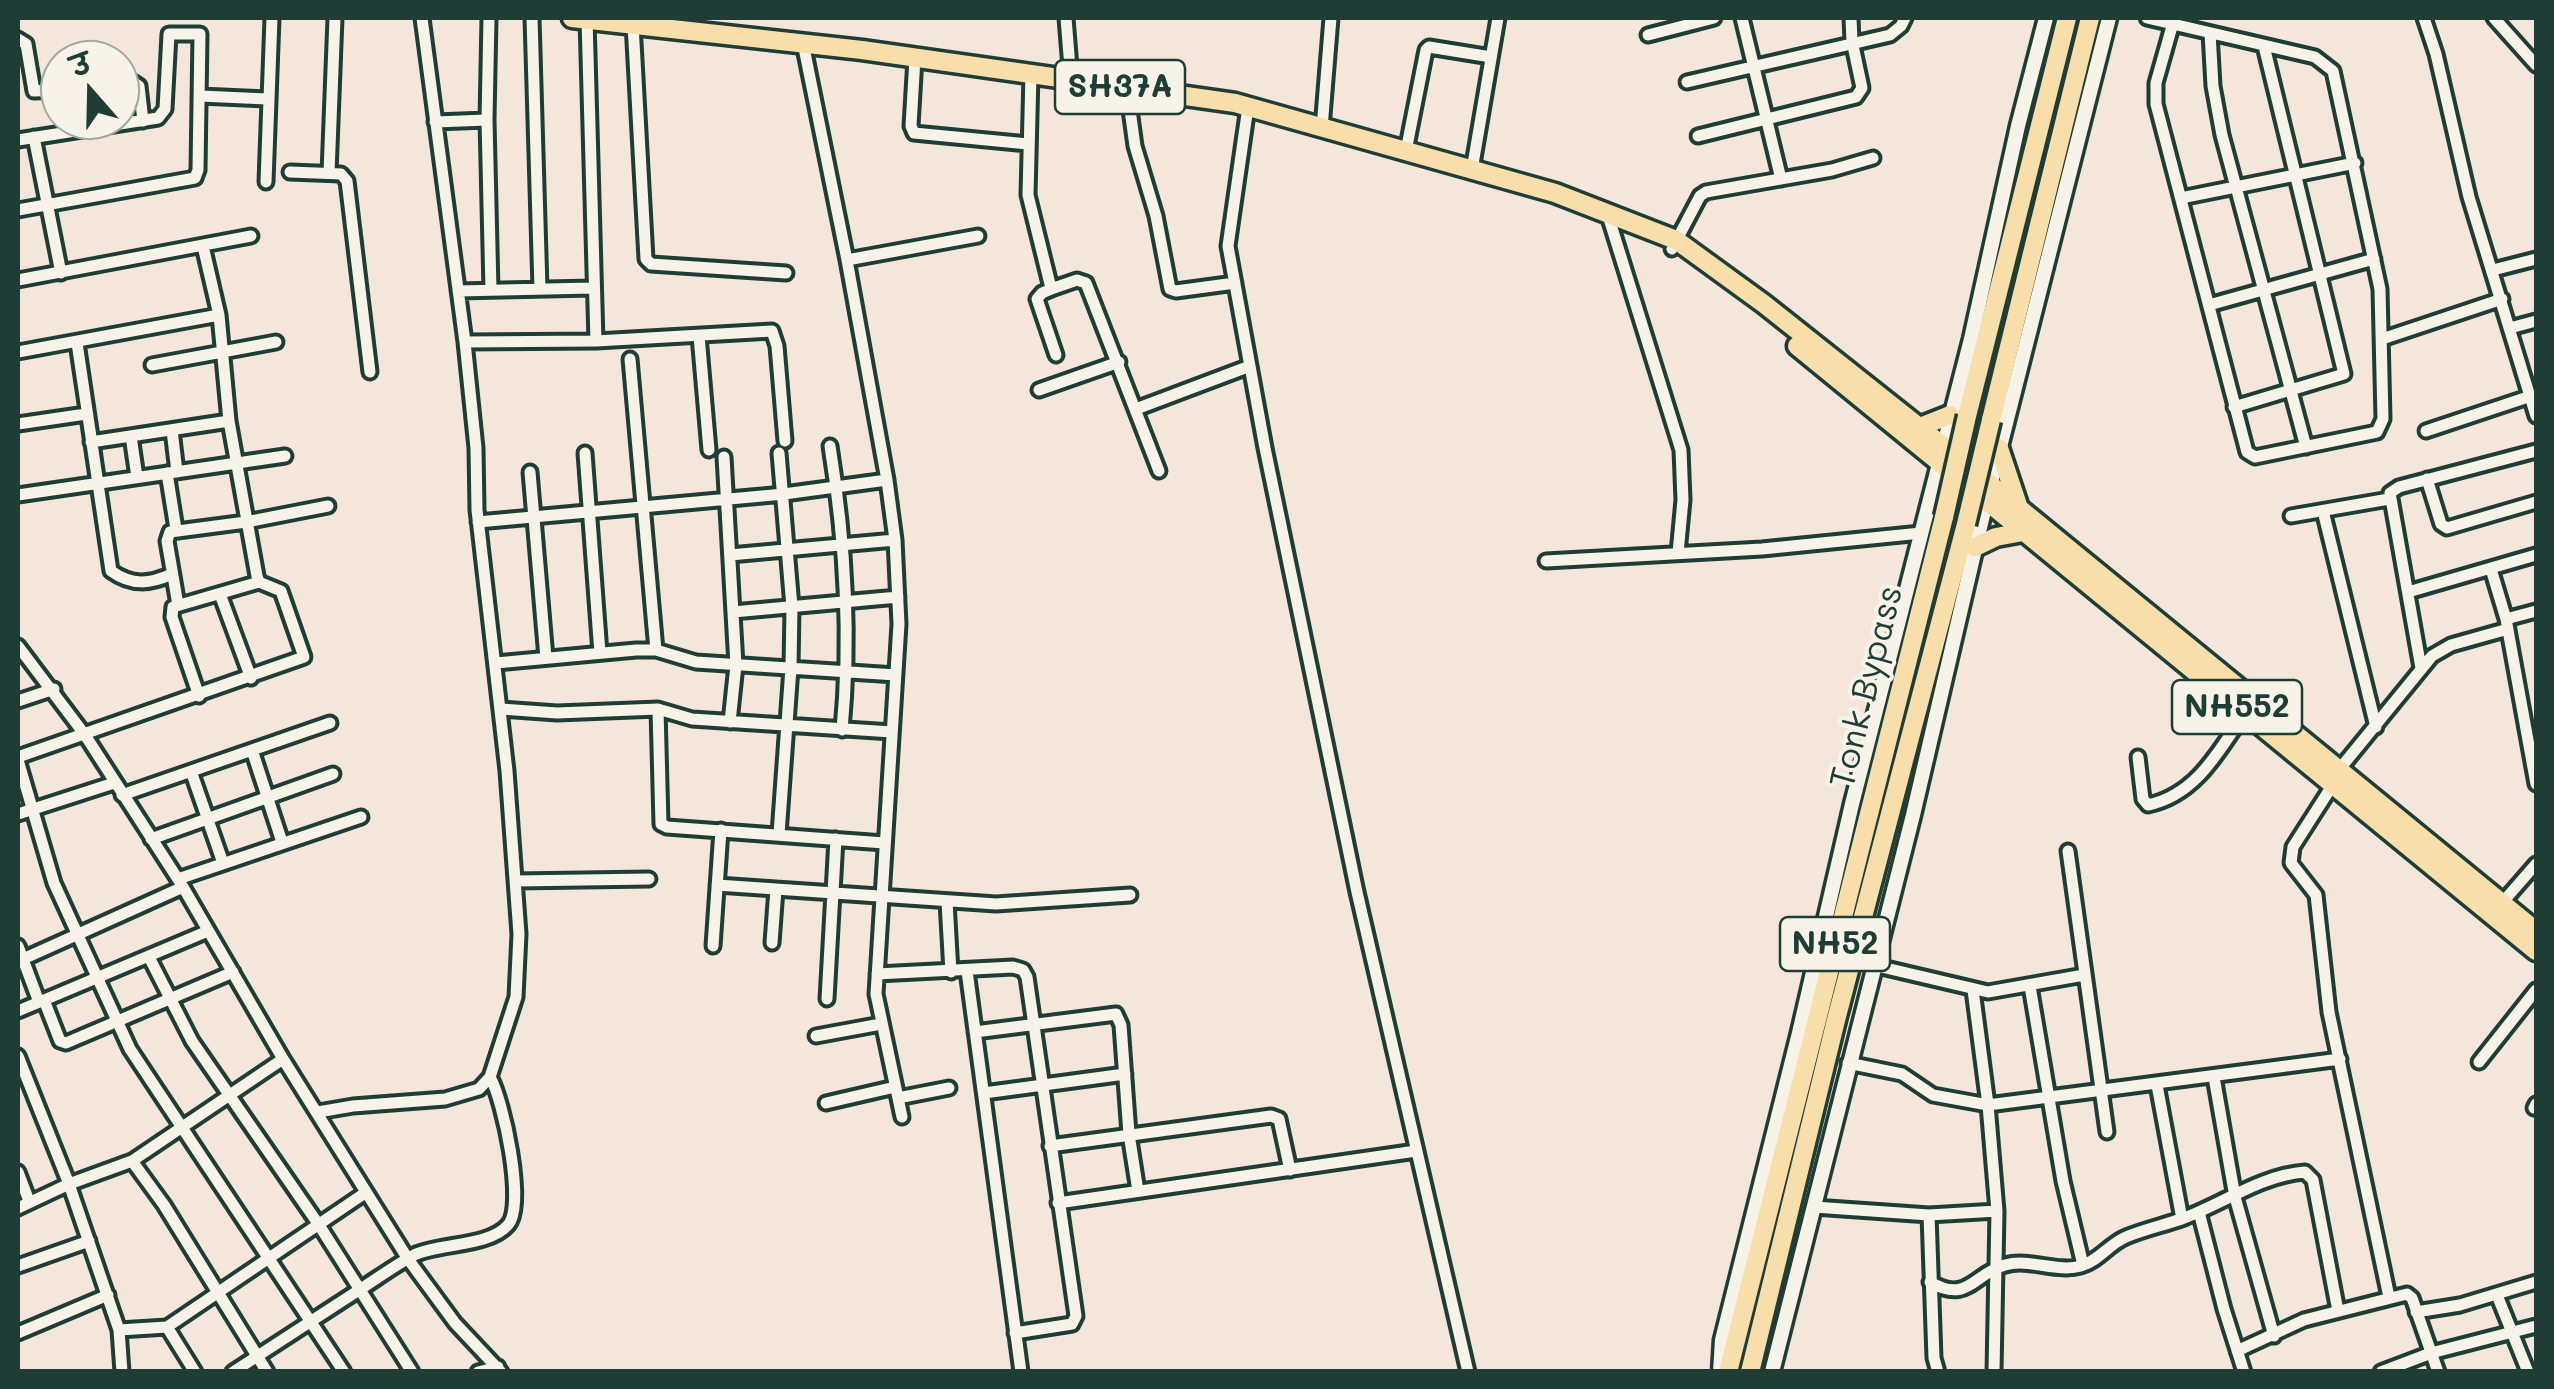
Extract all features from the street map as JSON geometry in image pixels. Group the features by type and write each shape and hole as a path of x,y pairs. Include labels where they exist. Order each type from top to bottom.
{"main road":[{"name":"SH37A","path":"579,18 914,58 1248,107 1606,212 1674,244 1764,304 1917,428 1941,454"},
{"name":"Tonk Bypass","path":"1728,1372 1944,516 1958,416 2067,18"},
{"name":"NH52","path":"1750,1372 2090,18"},
{"name":"SH37A","path":"1674,244 1941,454"},
{"path":"1917,428 1958,416"},
{"path":"1999,448 2020,509"},
{"name":"NH552","path":"1941,454 1988,494 2023,532 2244,714 2536,931"},
{"name":"NH552","path":"1988,494 2020,509 2536,950"},
{"path":"1975,547 1996,537 2023,532"}],"street":[{"path":"266,182 272,18"},
{"path":"329,173 334,18"},
{"path":"318,1112 445,1100 479,1089 490,1076 516,997 516,881 501,709 478,522 476,448 422,18"},
{"path":"490,18 487,120 491,290"},
{"path":"532,18 540,289"},
{"path":"579,18 596,340"},
{"path":"1066,18 1071,80"},
{"path":"1322,128 1330,18"},
{"path":"1472,170 1498,18"},
{"path":"1648,35 1714,18"},
{"path":"1742,18 1781,178"},
{"path":"1698,136 1856,97 1861,93 1851,18"},
{"path":"1686,82 1890,35 1905,18"},
{"path":"1720,1372 1722,1340 1921,533 1941,454 1958,416 2018,126 2046,18"},
{"path":"1772,1372 2109,18"},
{"path":"2147,18 2174,20 2210,33 2315,57 2334,71 2380,289 2381,427 2370,434 2251,456 2234,407 2154,94 2174,20"},
{"path":"2424,18 2436,54 2458,156 2536,416"},
{"path":"2494,18 2536,65"},
{"path":"633,24 646,259 651,264 786,272"},
{"path":"18,140 158,118 165,109 168,38 172,32 196,32 201,37 195,178 18,210"},
{"path":"2210,33 2214,96 2234,186 2306,446"},
{"path":"18,39 26,44 32,86 40,92"},
{"path":"803,44 888,480 895,540 896,675 877,974 881,1024 902,1117"},
{"path":"2234,407 2344,374 2264,46"},
{"path":"1406,151 1426,50 1429,47 1491,56"},
{"path":"914,58 914,133 1028,144"},
{"path":"1032,74 1030,207 1054,288"},
{"path":"18,88 32,86"},
{"path":"1127,88 1135,146 1156,216 1170,289 1234,283"},
{"path":"140,95 143,121"},
{"path":"200,96 267,99"},
{"path":"1248,107 1228,246 1234,283 1357,892 1468,1372"},
{"path":"435,122 487,120"},
{"path":"34,136 61,273"},
{"path":"1674,244 1700,196 1706,192 1832,170 1872,158"},
{"path":"2181,198 2355,163"},
{"path":"290,172 341,174 348,182 370,372"},
{"path":"1606,212 1681,450 1683,500 1678,554"},
{"path":"18,280 250,236"},
{"path":"847,260 978,236"},
{"path":"204,246 218,314 229,422 259,582"},
{"path":"2209,305 2374,258"},
{"path":"2492,270 2536,259"},
{"path":"1056,356 1037,299 1042,293 1078,280 1086,283 1159,471"},
{"path":"458,291 592,288"},
{"path":"2382,339 2502,298"},
{"path":"18,352 218,314"},
{"path":"2510,328 2536,321"},
{"path":"464,342 699,336 772,330 792,607 779,834"},
{"path":"699,336 709,450"},
{"path":"152,365 276,342"},
{"path":"77,343 112,570 145,584 172,574"},
{"path":"630,359 656,650"},
{"path":"1039,390 1119,362"},
{"path":"1136,410 1250,366"},
{"path":"2426,432 2530,396"},
{"path":"18,424 86,414"},
{"path":"91,442 229,422"},
{"path":"172,430 176,529"},
{"path":"131,436 136,478"},
{"path":"830,446 846,602 848,672 842,730"},
{"path":"2291,516 2389,498 2399,486 2536,450"},
{"path":"585,453 600,653"},
{"path":"18,496 285,456"},
{"path":"724,457 736,665 730,722"},
{"path":"530,472 546,658"},
{"path":"2427,479 2440,524 2447,528 2536,502"},
{"path":"478,522 784,494 888,480"},
{"path":"2389,498 2421,668"},
{"path":"178,605 167,535 176,529 246,522 328,506"},
{"path":"2323,511 2376,726"},
{"path":"1546,561 1762,549 1921,533"},
{"path":"730,555 895,540"},
{"path":"2408,592 2536,555"},
{"path":"2492,569 2533,746 2536,784"},
{"path":"200,696 172,616 173,607 259,582 281,592 304,657 251,678 200,696 86,735 18,759 54,884 117,1022 144,1070 344,1372"},
{"path":"220,594 251,678"},
{"path":"733,612 898,597"},
{"path":"2390,1297 2329,1012 2316,894 2290,856 2335,778 2421,668 2440,650 2536,611"},
{"path":"18,646 86,735 181,883 282,1059 408,1259 456,1323 500,1369"},
{"path":"496,663 656,650 680,660 896,675"},
{"path":"18,701 54,690"},
{"path":"501,709 557,713 658,710 692,719 892,732"},
{"path":"658,710 662,824 884,843"},
{"path":"2138,757 2143,800 2148,805 2155,804 2188,788 2201,776 2244,714"},
{"path":"122,795 330,723"},
{"path":"252,750 282,842"},
{"path":"191,771 223,863"},
{"path":"151,838 333,774"},
{"path":"18,814 114,783"},
{"path":"22,960 223,863 361,816"},
{"path":"713,946 721,830"},
{"path":"827,999 836,839"},
{"path":"2068,851 2107,1132"},
{"path":"2502,902 2536,864"},
{"path":"516,881 649,879"},
{"path":"717,885 996,904 1130,895"},
{"path":"772,943 776,889"},
{"path":"947,902 951,972"},
{"path":"18,1011 208,931"},
{"path":"18,946 62,1043 233,972"},
{"path":"150,957 192,1041 319,1225 412,1372"},
{"path":"1874,966 1972,990 2002,991 2084,975"},
{"path":"877,974 1013,967 1024,970 1035,1024 1075,1321 1016,1333"},
{"path":"966,971 1021,1372"},
{"path":"2030,986 2083,1265"},
{"path":"1972,990 1988,1105 1996,1211 1994,1372"},
{"path":"2480,1062 2536,990"},
{"path":"975,1032 1116,1014 1120,1018 1138,1190"},
{"path":"816,1036 881,1024"},
{"path":"18,1056 70,1184 108,1296 119,1330 122,1372"},
{"path":"18,1172 23,1205 132,1162 282,1059"},
{"path":"1848,1064 1902,1074 1933,1094 1988,1105 2340,1059"},
{"path":"984,1094 1125,1074"},
{"path":"233,1372 419,1253 499,1232 514,1214 503,1108 490,1076"},
{"path":"2214,1077 2234,1197 2274,1336"},
{"path":"2157,1085 2182,1219"},
{"path":"826,1103 949,1088"},
{"path":"1050,1146 1276,1116 1290,1170"},
{"path":"1058,1203 1416,1152"},
{"path":"132,1162 164,1205 267,1372"},
{"path":"1930,1282 1955,1291 1968,1288 2008,1264 2070,1268 2083,1265 2100,1258 2127,1237 2296,1173 2310,1175 2338,1311"},
{"path":"119,1330 167,1327 365,1193"},
{"path":"1814,1207 1929,1214 1996,1211"},
{"path":"2199,1212 2244,1372"},
{"path":"1929,1214 1938,1372"},
{"path":"18,1266 89,1241"},
{"path":"2416,1312 2536,1282"},
{"path":"2237,1350 2304,1320 2407,1294 2438,1372"},
{"path":"2496,1295 2527,1369 2510,1372"},
{"path":"18,1333 108,1296"},
{"path":"2380,1372 2431,1353 2536,1326"},
{"path":"167,1327 194,1372"},
{"path":"478,1372 500,1369"}]}
